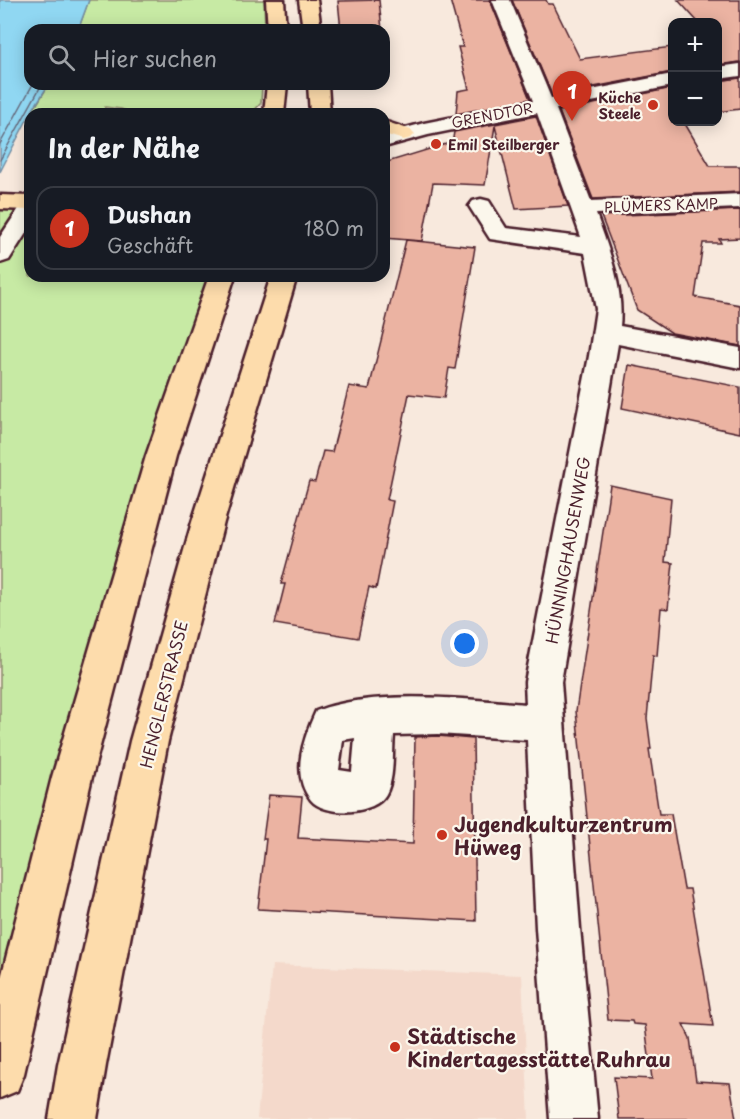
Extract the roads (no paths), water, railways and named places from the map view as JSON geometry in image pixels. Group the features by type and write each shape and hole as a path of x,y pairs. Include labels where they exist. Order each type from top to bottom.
{"main road":[{"path":"275,0 277,24"},
{"path":"308,0 311,24"},
{"path":"390,129 404,134"},
{"path":"0,1074 72,777 158,467 216,282"},
{"name":"HENGLERSTRASSE","path":"73,1119 82,1065 149,741 207,522 282,282"}],"street":[{"name":"HÜNNINGHAUSENWEG","path":"501,0 544,104 583,208 596,247 609,309 603,356 543,682 558,928 574,1119"},
{"path":"722,72 740,70"},
{"name":"GRENDTOR","path":"390,139 544,104 668,81"},
{"name":"PLÜMERS KAMP","path":"583,208 740,201"},
{"path":"0,255 22,205"},
{"path":"481,206 498,234 596,247"},
{"path":"605,332 740,358"},
{"path":"376,717 420,715 546,723"}],"water":[{"path":"0,0 89,0 80,24 24,24 24,90 45,90 34,108 24,108 24,126 0,172"}],"place":[{"name":"Küche Steele","path":"653,105"},
{"name":"Dushan","path":"572,121"},
{"name":"Emil Steilberger","path":"436,144"},
{"name":"Jugendkulturzentrum Hüweg","path":"442,835"},
{"name":"Städtische Kindertagesstätte Ruhrau","path":"395,1047"}]}
